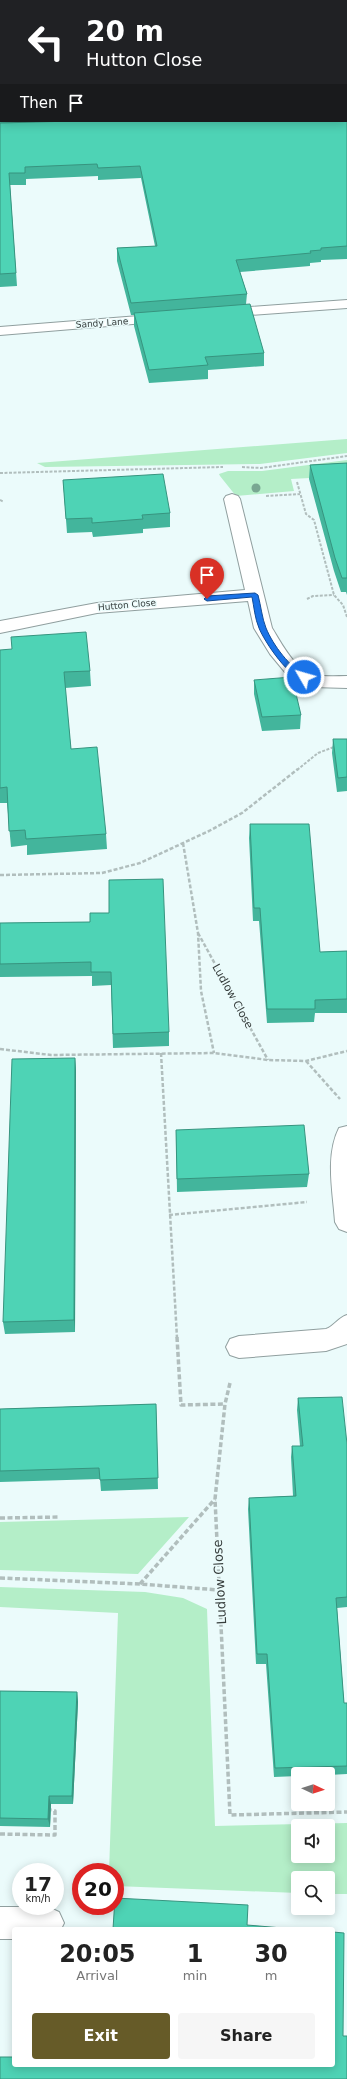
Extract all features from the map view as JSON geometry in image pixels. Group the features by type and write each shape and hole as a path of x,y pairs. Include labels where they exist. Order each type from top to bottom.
{"street":[{"path":"213,314 347,304"},
{"name":"Sandy Lane","path":"0,331 181,317"},
{"path":"232,499 246,563 263,628 276,650 295,673 312,681 347,682"},
{"name":"Hutton Close","path":"0,627 97,608 255,595"},
{"path":"347,1135 342,1162 347,1222"},
{"path":"238,1347 326,1340 338,1336 347,1326"},
{"path":"0,1923 48,1923"}],"path":[{"path":"238,468 261,468 347,456"},
{"path":"0,473 230,468"},
{"path":"297,482 306,514 314,520 334,595 343,605 347,617"},
{"path":"272,496 300,494"},
{"path":"0,500 4,502"},
{"path":"307,599 313,596 334,595"},
{"path":"0,875 102,873 140,863 242,813 318,753 340,745"},
{"name":"Ludlow Close","path":"183,843 198,933 201,991 214,1053"},
{"name":"Ludlow Close","path":"198,933 268,1060"},
{"path":"0,1049 51,1055 214,1053 268,1060 306,1061 347,1051"},
{"path":"161,1053 168,1215 181,1405 225,1404"},
{"path":"306,1061 342,1102"},
{"path":"168,1215 345,1199"},
{"name":"Ludlow Close","path":"238,1347 225,1404 215,1499 230,1815 347,1812"},
{"path":"140,1584 215,1499"},
{"path":"0,1518 60,1517"},
{"path":"0,1578 140,1584 219,1590"},
{"path":"0,1834 55,1835 55,1811 51,1810"}],"green space":[{"path":"347,439 347,453 260,464 45,467 37,463"},
{"path":"347,460 347,476 291,479 294,491 236,496 219,474 228,471 262,471"},
{"path":"189,1517 138,1574 0,1570 0,1522"},
{"path":"0,1587 145,1592 183,1598 207,1609 215,1826 291,1824 291,1863 335,1863 335,1823 347,1823 347,1894 335,1894 335,1871 291,1871 291,1893 124,1886 124,1863 109,1863 118,1613 0,1607"}],"building":[{"path":"347,122 347,246 321,248 321,250 310,251 311,253 236,260 247,294 131,303 117,248 157,246 140,166 98,168 97,164 25,167 25,173 9,173 16,273 0,274 0,123"},
{"path":"250,304 264,353 205,357 208,365 149,370 134,313"},
{"path":"347,463 347,578 342,578 335,558 310,465"},
{"path":"163,474 170,513 142,515 143,519 92,523 92,518 66,519 63,480"},
{"path":"86,632 90,671 64,672 71,749 97,747 106,834 26,839 25,830 9,831 7,787 0,788 0,650 12,649 11,637"},
{"path":"292,677 301,715 262,717 254,680"},
{"path":"333,739 347,739 347,777 338,778"},
{"path":"250,824 309,824 320,952 347,951 347,999 315,1000 315,1009 267,1009 260,908 254,908"},
{"path":"163,879 169,1032 113,1034 111,972 91,972 91,962 0,964 0,923 90,922 90,913 109,913 109,880"},
{"path":"75,1058 74,1320 3,1322 12,1059"},
{"path":"304,1125 309,1174 177,1179 176,1130"},
{"path":"342,1397 347,1444 347,1597 336,1598 344,1703 347,1703 347,1766 275,1768 267,1654 257,1654 249,1498 296,1496 292,1446 303,1446 298,1398"},
{"path":"156,1404 158,1478 100,1480 99,1468 0,1471 0,1409"},
{"path":"0,1691 77,1692 72,1796 49,1796 48,1819 0,1818"},
{"path":"124,1898 248,1905 247,1925 270,1927 113,1927 114,1915 124,1915"},
{"path":"335,1932 344,1933 343,2036 347,2036 347,2079 0,2079 0,2057 12,2057 12,2067 335,2067"}],"route":[{"path":"207,599 255,595 263,628 276,650 295,673 304,677"}]}
